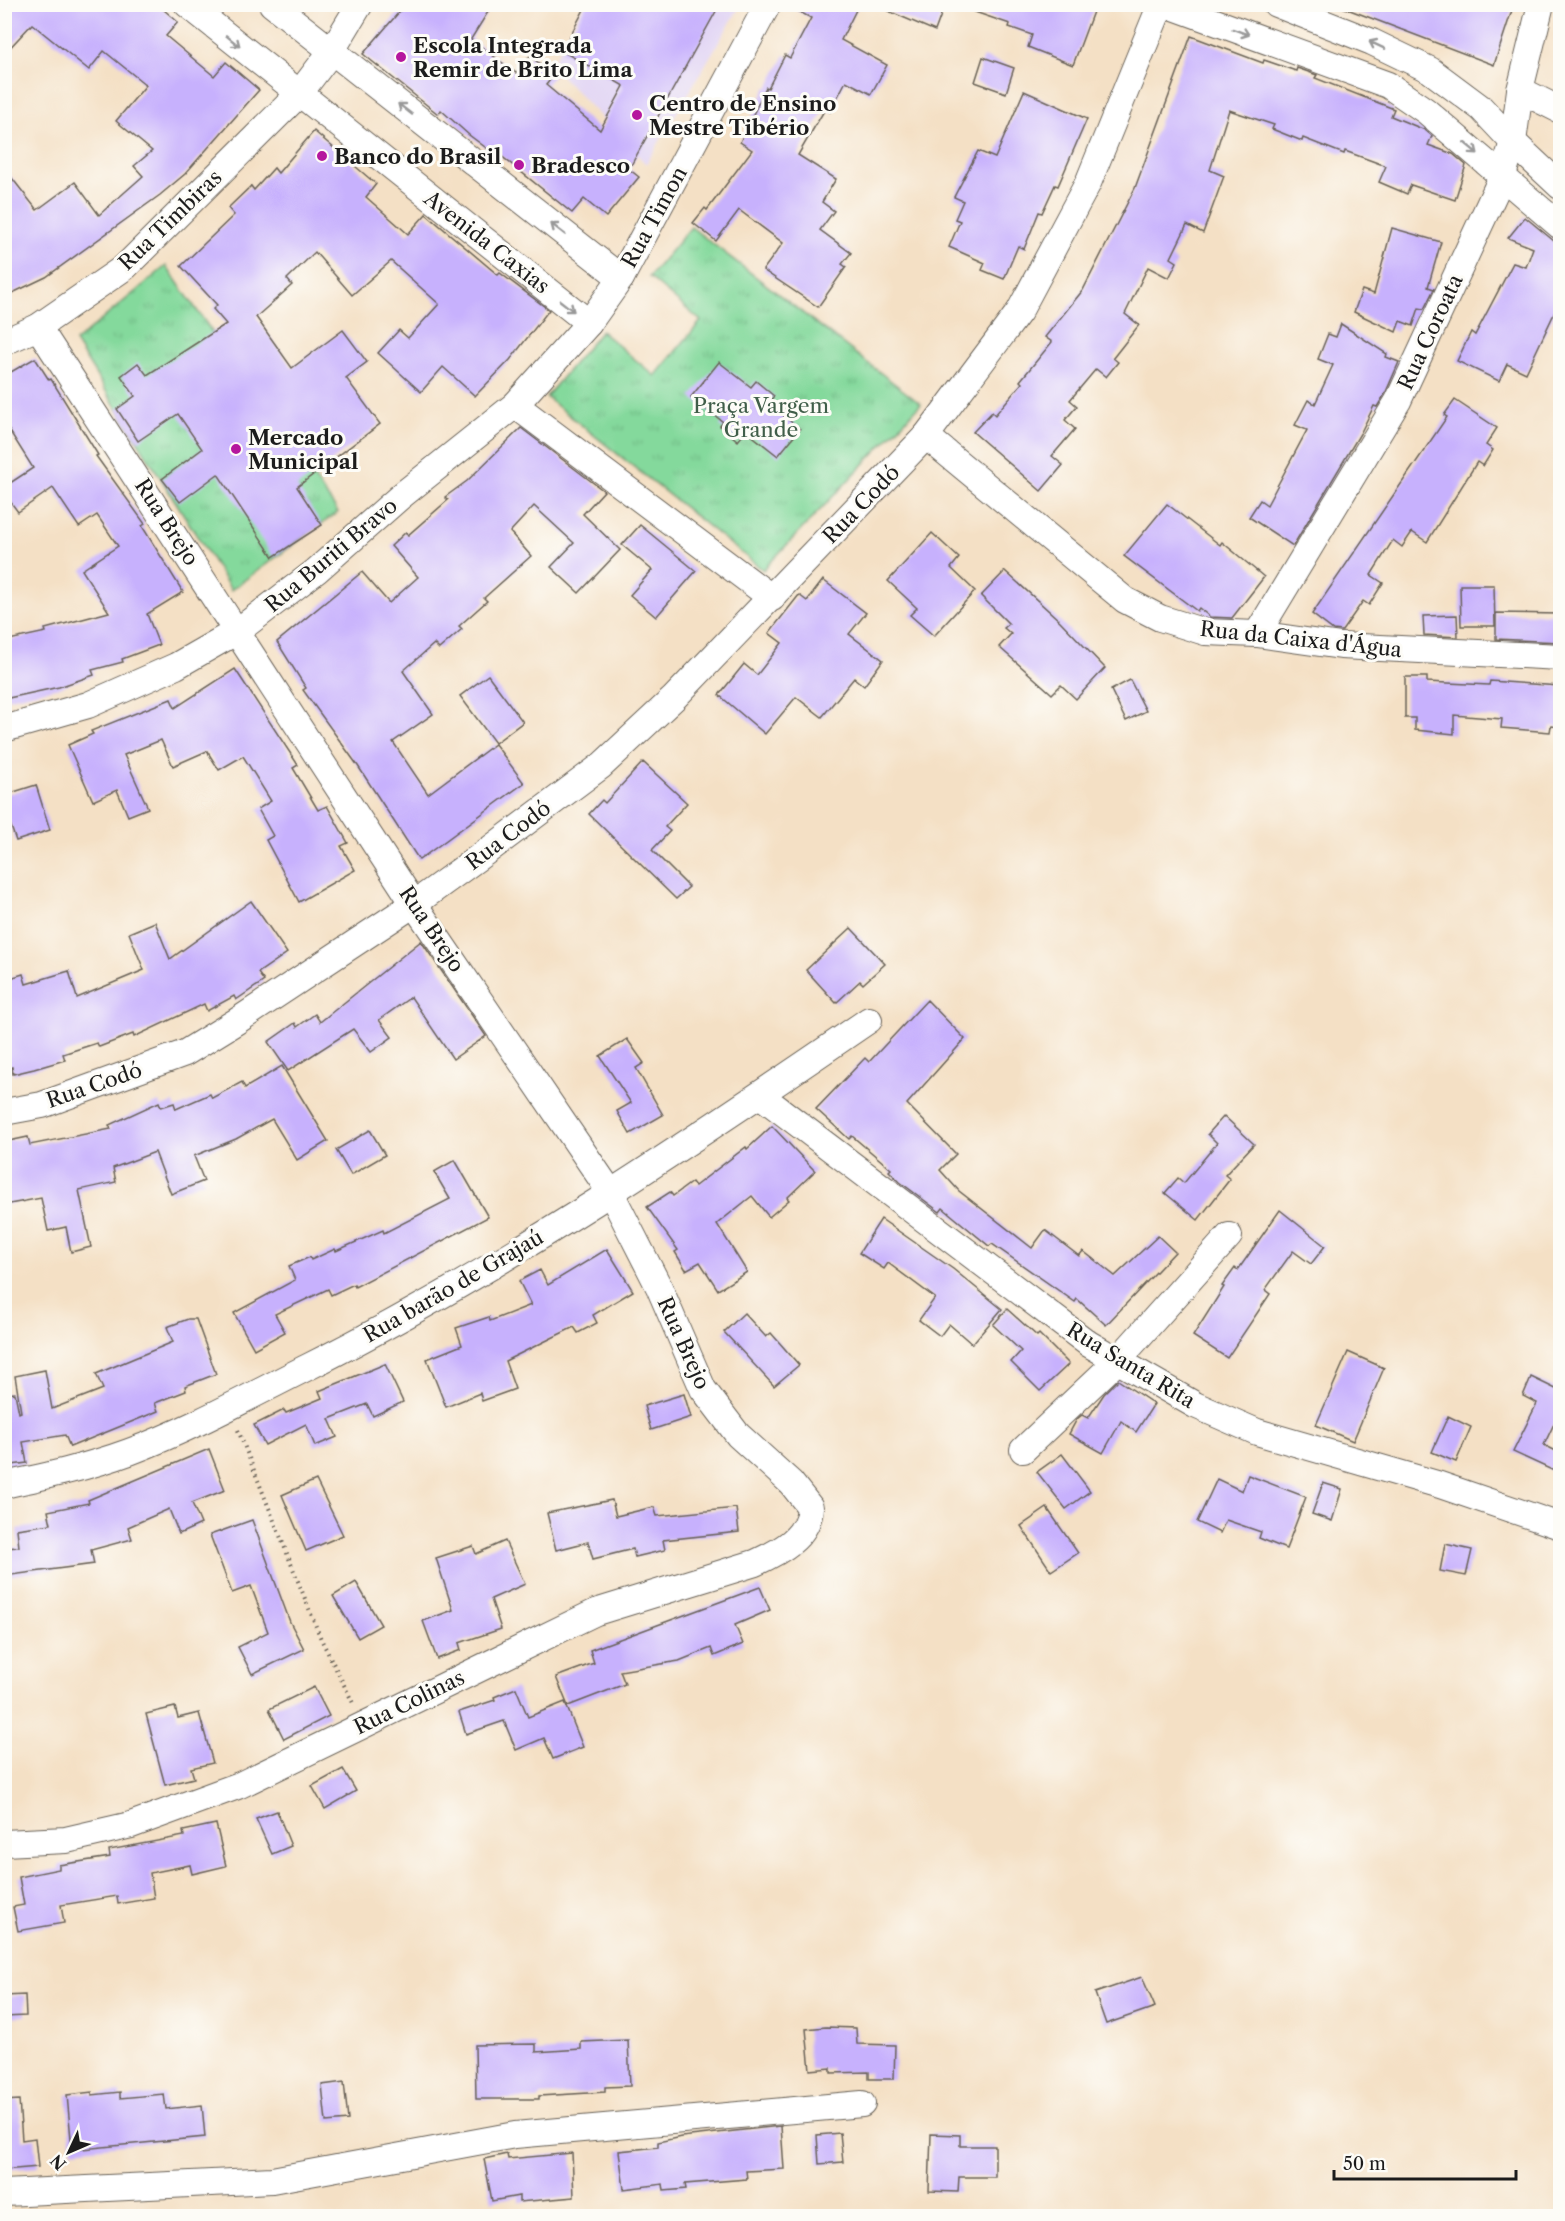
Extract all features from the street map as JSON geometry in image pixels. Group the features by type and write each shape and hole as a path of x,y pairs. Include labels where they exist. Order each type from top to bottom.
{"street":[{"name":"Avenida Caxias","path":"187,4 589,323"},
{"path":"272,4 621,278"},
{"name":"Rua Timbiras","path":"4,342 38,327 125,267 299,94 331,52 360,4"},
{"name":"Rua Timon","path":"605,301 621,278 768,4"},
{"name":"Rua Codó","path":"4,1112 42,1105 185,1053 414,904 601,766 674,698 926,436 1019,312 1088,183 1161,4"},
{"path":"1166,4 1388,85 1426,111 1560,226"},
{"path":"1276,4 1372,42 1430,70 1481,108 1560,186"},
{"name":"Rua Coroata","path":"1257,634 1398,401 1503,175 1513,142 1520,90 1541,4"},
{"path":"1520,90 1560,110"},
{"name":"Rua Buriti Bravo","path":"4,729 88,705 176,666 239,630 316,571 401,496 515,405 589,323 605,301"},
{"name":"Rua Brejo","path":"38,327 239,630 414,904 611,1192 659,1287 703,1389 738,1435 806,1498 810,1508 810,1521 804,1530"},
{"path":"515,405 772,598"},
{"name":"Rua da Caixa d'Água","path":"926,436 1125,600 1160,618 1205,632 1257,634 1341,646 1560,657"},
{"name":"Rua barão de Grajaú","path":"4,1485 72,1471 130,1452 229,1407 399,1321 611,1192 760,1095 869,1020"},
{"name":"Rua Santa Rita","path":"760,1095 1089,1344 1195,1405 1257,1432 1440,1485 1560,1526"},
{"path":"1023,1450 1117,1361 1229,1236"},
{"name":"Rua Colinas","path":"4,1843 66,1840 131,1825 240,1785 596,1612 755,1563 773,1555 804,1530"},
{"path":"4,2193 272,2180 515,2135 862,2104"}],"path":[{"path":"229,1407 321,1639 363,1724"}],"shaded area":[{"name":"Centro de Ensino Mestre Tibério","path":"584,5 741,5 646,164 551,65"}],"green space":[{"name":"Praça Vargem Grande","path":"691,227 921,404 763,570 546,397 601,331 655,376 701,321 649,277"},
{"path":"166,266 338,512 231,590 75,342"}],"building":[{"path":"4,4 157,4 178,22 166,36 214,76 226,62 259,90 185,174 160,195 46,277 4,297 4,168 37,210 75,182 99,215 143,176 134,166 152,151 116,121 146,85 104,51 89,70 32,24 4,54"},
{"path":"406,4 493,4 471,39 516,73 530,56 554,75 546,85 600,130 624,86 562,51 587,4 720,4 629,169 639,177 606,217 584,199 572,213 495,151 493,153 469,135 441,110 438,114 363,54"},
{"path":"785,4 859,4 841,40 887,65 871,94 846,81 830,112 825,109 798,155 836,179 822,202 834,211 820,230 851,253 842,264 846,267 818,307 763,270 783,243 739,210 716,241 693,223 705,208 707,210 752,150 740,142 766,87 768,88 785,55 790,58 811,18"},
{"path":"872,4 945,4 935,31"},
{"path":"964,4 1081,4 1094,9 1073,65 1028,47 1032,35 1009,27 1010,24 963,8"},
{"path":"1343,4 1514,4 1494,65 1342,7"},
{"path":"1191,36 1263,63 1264,60 1296,71 1297,68 1317,75 1315,78 1394,109 1391,116 1425,130 1432,136 1428,145 1453,154 1466,165 1455,200 1411,185 1407,194 1379,182 1386,166 1345,151 1344,154 1303,138 1302,141 1272,129 1274,125 1229,110 1210,170 1224,176 1203,233 1187,225 1171,258 1177,262 1169,278 1148,267 1125,314 1139,325 1113,358 1118,362 1106,377 1096,369 1070,400 1077,406 1065,420 1075,429 1052,456 1063,465 1041,491 973,432 992,412 995,415 1022,383 1020,381 1052,342 1045,337 1083,290 1135,188"},
{"path":"983,57 1014,68 1006,93 975,82"},
{"path":"1024,91 1087,119 1058,186 1055,185 1042,213 1039,212 1024,249 1018,246 1004,279 982,270 985,263 949,247 960,221 955,219 963,201 954,197 978,151 995,158"},
{"path":"314,131 376,184 366,197 408,234 426,214 498,275 500,273 549,310 510,360 475,396 443,367 421,392 378,353 399,330 408,338 439,304 391,261 352,295 315,252 287,279 292,285 256,317 292,368 343,330 367,362 346,378 380,424 297,487 322,525 273,557 218,474 180,502 162,479 202,449 178,414 138,441 117,409 135,396 121,376 138,363 147,375 226,324 213,309 217,305 181,266 234,215 228,208 251,186 254,190 274,168 278,173"},
{"path":"1525,217 1560,246 1560,301 1526,373 1507,364 1499,381 1457,361 1471,332 1475,335 1513,263 1526,267 1533,248 1508,238"},
{"path":"1392,228 1441,242 1428,287 1434,289 1424,309 1419,308 1413,326 1400,321 1396,332 1354,312 1362,290 1374,294"},
{"path":"1341,324 1387,354 1386,357 1399,362 1385,394 1377,407 1374,406 1293,546 1249,517 1260,500 1267,505 1307,430 1295,425 1308,400 1315,404 1333,365 1318,359 1328,334 1336,337"},
{"path":"35,358 49,380 51,379 98,455 96,456 145,524 142,526 183,592 147,614 159,645 122,659 123,662 92,670 94,675 59,687 4,699 4,641 46,632 45,629 109,612 82,570 118,546 97,515 79,527 53,488 18,512 4,493 4,487 33,468 4,422 4,376"},
{"path":"719,362 751,387 756,381 774,396 768,403 800,429 778,456 746,431 738,441 720,426 723,422 691,397"},
{"path":"1455,400 1497,428 1486,445 1493,450 1483,466 1477,462 1427,542 1412,532 1402,547 1393,540 1371,575 1383,583 1369,605 1363,601 1342,631 1333,630 1312,614 1447,417 1444,415"},
{"path":"521,428 604,491 583,514 620,550 579,593 551,567 574,543 534,506 510,532 531,556 484,598 487,601 459,626 462,629 439,649 434,644 403,671 433,714 393,742 428,794 495,744 524,783 419,860 358,766 303,690 306,688 277,642 362,572 389,603 418,577 391,546 406,532 408,535 448,500 445,497 467,481"},
{"path":"1167,504 1220,545 1222,542 1264,577 1232,618 1210,617 1199,608 1197,611 1124,556"},
{"path":"640,525 696,571 656,617 630,595 652,570 622,545"},
{"path":"932,533 959,558 951,568 975,591 934,636 910,615 917,608 888,581"},
{"path":"1005,571 1060,621 1105,668 1076,699 1061,685 1052,694 999,647 1011,634 1004,628 1009,624 981,596"},
{"path":"823,580 866,613 849,634 883,660 864,686 854,678 822,717 796,697 765,734 719,695 744,664 757,675 782,643 769,633 799,595 807,601"},
{"path":"1460,585 1494,585 1495,626 1461,626"},
{"path":"1496,613 1560,614 1560,642 1496,639"},
{"path":"1457,615 1458,637 1424,635 1423,616"},
{"path":"235,669 298,765 293,768 318,810 327,806 348,843 341,846 355,870 299,902 266,840 273,836 258,809 271,801 243,756 219,770 207,751 173,766 161,740 124,755 148,808 128,816 117,790 93,801 68,745 93,734 91,731 171,699 175,708"},
{"path":"488,675 523,722 495,743 460,696"},
{"path":"1405,677 1427,677 1427,682 1489,685 1490,681 1560,686 1560,727 1551,726 1550,732 1501,728 1502,719 1454,715 1454,734 1415,730 1415,718 1405,718"},
{"path":"1130,680 1146,711 1126,721 1111,690"},
{"path":"643,762 687,803 665,827 670,831 652,850 689,887 676,899 589,814 602,800 605,803"},
{"path":"36,785 50,830 16,841 4,806 4,795"},
{"path":"251,901 287,953 258,973 264,981 236,1000 234,996 207,1011 204,1004 134,1037 133,1034 99,1047 97,1043 63,1054 65,1060 34,1069 13,1074 12,1067 4,1069 4,980 23,974 26,984 69,971 77,998 144,970 129,933 155,922 170,959"},
{"path":"851,928 885,964 863,984 860,981 836,1003 806,970"},
{"path":"421,941 486,1036 453,1059 411,997 379,1020 392,1037 371,1052 353,1029 288,1071 268,1042 295,1023 297,1027 315,1014 320,1022"},
{"path":"927,1000 965,1039 907,1104 956,1154 940,1170 959,1191 1032,1248 1045,1230 1079,1256 1083,1251 1115,1276 1158,1236 1175,1252 1106,1325 1077,1299 1075,1302 992,1244 989,1246 943,1208 940,1212 900,1182 889,1171 891,1169 852,1136 849,1139 816,1109 865,1058 869,1062"},
{"path":"627,1039 644,1063 636,1068 663,1115 630,1134 617,1111 631,1103 600,1056"},
{"path":"282,1066 328,1141 297,1160 272,1119 236,1139 194,1156 204,1181 171,1194 155,1152 113,1168 116,1182 79,1190 91,1247 71,1252 66,1227 48,1231 41,1198 4,1205 4,1142 28,1137 30,1145 111,1129 109,1125 159,1102 161,1107 174,1103 176,1109 210,1094 212,1098 242,1082 245,1088"},
{"path":"1224,1116 1254,1144 1225,1175 1230,1179 1198,1220 1165,1193 1178,1178 1184,1183 1217,1143 1208,1134"},
{"path":"772,1126 815,1171 787,1198 789,1200 769,1217 752,1196 717,1224 747,1272 718,1290 700,1262 686,1270 675,1252 678,1250 647,1207 670,1192 673,1196 692,1182 695,1186 746,1147 747,1149"},
{"path":"370,1130 385,1155 351,1175 336,1150"},
{"path":"455,1160 488,1217 355,1287 354,1284 331,1295 328,1289 275,1314 285,1332 254,1349 234,1313 295,1280 289,1266 310,1257 311,1260 335,1249 336,1251 383,1230 384,1233 450,1199 434,1172"},
{"path":"1280,1210 1325,1246 1311,1264 1293,1251 1265,1290 1270,1294 1227,1358 1193,1336 1224,1287 1222,1286 1235,1268 1238,1270"},
{"path":"881,1219 953,1269 1002,1309 972,1344 949,1324 940,1336 919,1320 935,1298 888,1263 884,1269 859,1253"},
{"path":"607,1249 633,1291 593,1315 597,1323 578,1333 574,1327 505,1361 515,1389 482,1401 480,1393 446,1407 427,1359 462,1345 456,1328 489,1317 490,1321 531,1305 519,1281 540,1270 548,1285"},
{"path":"1007,1309 1037,1336 1039,1334 1069,1364 1040,1391 1011,1362 1021,1351 993,1325"},
{"path":"744,1313 766,1337 771,1333 799,1365 774,1386 724,1332"},
{"path":"188,1319 196,1319 216,1374 185,1386 186,1391 155,1403 158,1411 70,1447 65,1435 23,1442 27,1463 4,1466 4,1394 15,1393 19,1413 21,1412 15,1376 45,1370 52,1409 103,1389 96,1374 173,1342 167,1327"},
{"path":"1348,1352 1384,1368 1353,1441 1316,1425"},
{"path":"385,1364 403,1402 373,1416 367,1404 329,1419 337,1437 315,1446 306,1424 265,1445 254,1425 284,1410 286,1413 322,1398 319,1391"},
{"path":"1531,1377 1560,1391 1560,1411 1544,1445 1560,1453 1554,1471 1513,1452 1537,1403 1523,1396"},
{"path":"1118,1380 1154,1404 1136,1432 1121,1421 1103,1453 1069,1434 1077,1419 1082,1415 1088,1418 1104,1394"},
{"path":"684,1394 691,1417 651,1430 644,1406"},
{"path":"1448,1416 1471,1427 1456,1462 1432,1452"},
{"path":"209,1449 225,1490 192,1503 201,1524 179,1534 169,1509 128,1527 132,1539 91,1550 94,1564 4,1576 4,1548 19,1547 17,1529 51,1524 48,1511 89,1503 88,1500"},
{"path":"1062,1454 1090,1491 1066,1509 1037,1472"},
{"path":"1248,1475 1306,1497 1286,1549 1259,1538 1261,1532 1226,1520 1220,1533 1197,1522 1217,1479 1242,1491"},
{"path":"316,1480 343,1535 306,1551 282,1495"},
{"path":"1323,1483 1342,1489 1332,1521 1312,1514"},
{"path":"612,1500 616,1516 654,1507 657,1516 736,1508 739,1532 663,1540 665,1550 635,1557 633,1549 593,1559 588,1542 556,1550 547,1513"},
{"path":"1047,1508 1078,1553 1051,1571 1021,1526"},
{"path":"252,1520 290,1622 304,1649 252,1674 238,1647 268,1632 251,1586 232,1593 210,1535"},
{"path":"505,1541 525,1584 491,1599 501,1629 459,1643 461,1650 437,1659 423,1621 453,1610 436,1558 473,1546 476,1554"},
{"path":"1445,1544 1472,1550 1466,1576 1440,1571"},
{"path":"356,1582 381,1625 358,1638 333,1596"},
{"path":"760,1587 770,1610 735,1625 743,1644 714,1656 711,1648 679,1661 620,1671 625,1684 568,1706 556,1677 594,1663 590,1650"},
{"path":"314,1687 329,1716 284,1739 269,1709"},
{"path":"516,1688 528,1717 565,1702 583,1747 553,1759 544,1738 516,1750 504,1721 466,1734 459,1712 495,1700 494,1697"},
{"path":"175,1707 178,1718 199,1713 213,1763 191,1768 194,1778 165,1785 146,1714"},
{"path":"343,1769 356,1791 325,1809 312,1786"},
{"path":"277,1811 291,1846 272,1854 256,1819"},
{"path":"216,1824 226,1866 192,1874 190,1865 150,1873 154,1898 118,1904 117,1896 61,1905 64,1923 18,1931 13,1907 24,1905 19,1877 59,1869 59,1865 110,1857 109,1850 184,1836 183,1831"},
{"path":"1142,1977 1155,2007 1106,2024 1095,1993"},
{"path":"25,1995 26,2016 4,2017 4,1996"},
{"path":"856,2028 857,2044 895,2045 894,2079 869,2079 869,2072 831,2073 831,2068 810,2070 806,2029"},
{"path":"628,2040 630,2086 605,2087 605,2092 539,2096 539,2099 476,2099 475,2045 536,2044 536,2052 581,2049 581,2042"},
{"path":"344,2082 348,2120 326,2122 322,2085"},
{"path":"92,2092 92,2095 120,2092 120,2098 164,2094 166,2109 202,2105 205,2137 72,2150 67,2095"},
{"path":"19,2100 22,2140 35,2138 38,2167 4,2170 4,2101"},
{"path":"781,2126 784,2169 746,2171 747,2179 685,2184 686,2189 664,2191 663,2184 624,2189 619,2151 658,2147 658,2142 681,2137"},
{"path":"840,2133 843,2162 819,2164 817,2135"},
{"path":"931,2134 960,2135 960,2146 995,2146 995,2177 959,2177 958,2192 929,2191"},
{"path":"572,2153 574,2197 519,2202 519,2196 492,2201 484,2159 507,2154 508,2159"}],"place":[{"name":"Escola Integrada Remir de Brito Lima","path":"401,57"},
{"name":"Centro de Ensino Mestre Tibério","path":"637,115"},
{"name":"Banco do Brasil","path":"322,156"},
{"name":"Bradesco","path":"519,165"},
{"name":"Mercado Municipal","path":"236,449"}]}
